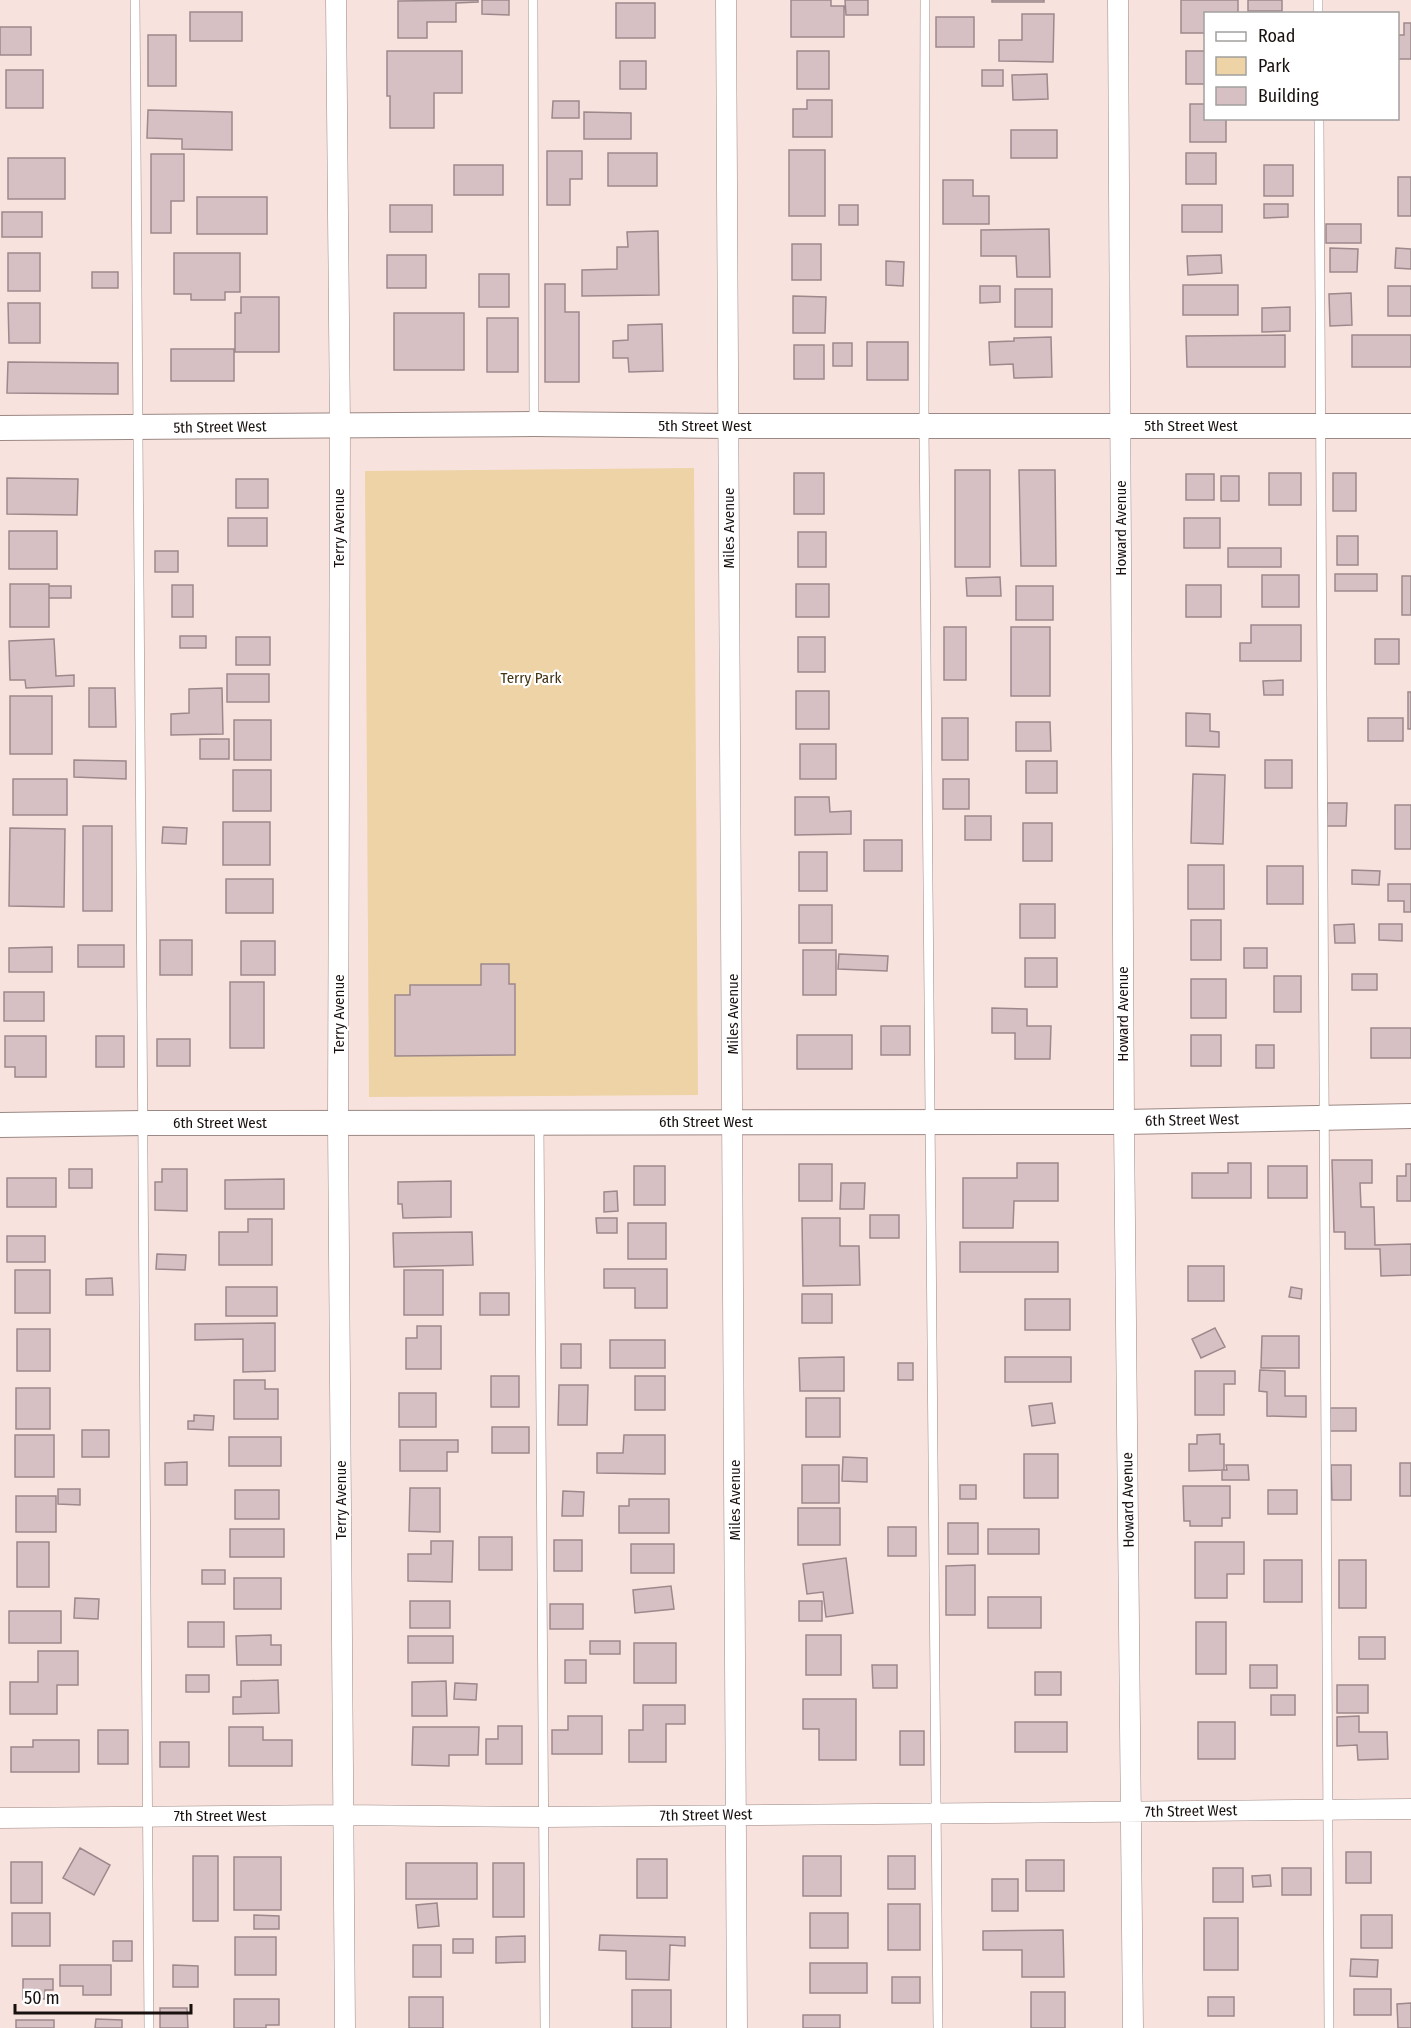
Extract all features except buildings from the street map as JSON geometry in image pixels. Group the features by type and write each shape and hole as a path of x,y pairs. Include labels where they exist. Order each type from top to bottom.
{"street":[{"name":"Terry Avenue","path":"336,0 340,426 338,1123 345,2028"},
{"name":"Miles Avenue","path":"726,0 734,1122 737,2028"},
{"name":"Howard Avenue","path":"1118,0 1124,1122 1133,2028"},
{"name":"5th Street West","path":"0,428 534,424 1411,426"},
{"name":"6th Street West","path":"0,1125 1124,1122 1411,1116"},
{"name":"7th Street West","path":"0,1818 344,1815 544,1817 1411,1809"}],"lane":[{"path":"135,0 149,2028"},
{"path":"533,0 534,424"},
{"path":"925,0 924,426 938,2028"},
{"path":"1319,120 1329,2028"},
{"path":"539,1123 545,2028"}],"green space":[{"name":"Terry Park","path":"694,468 698,1095 369,1097 365,471"}]}
